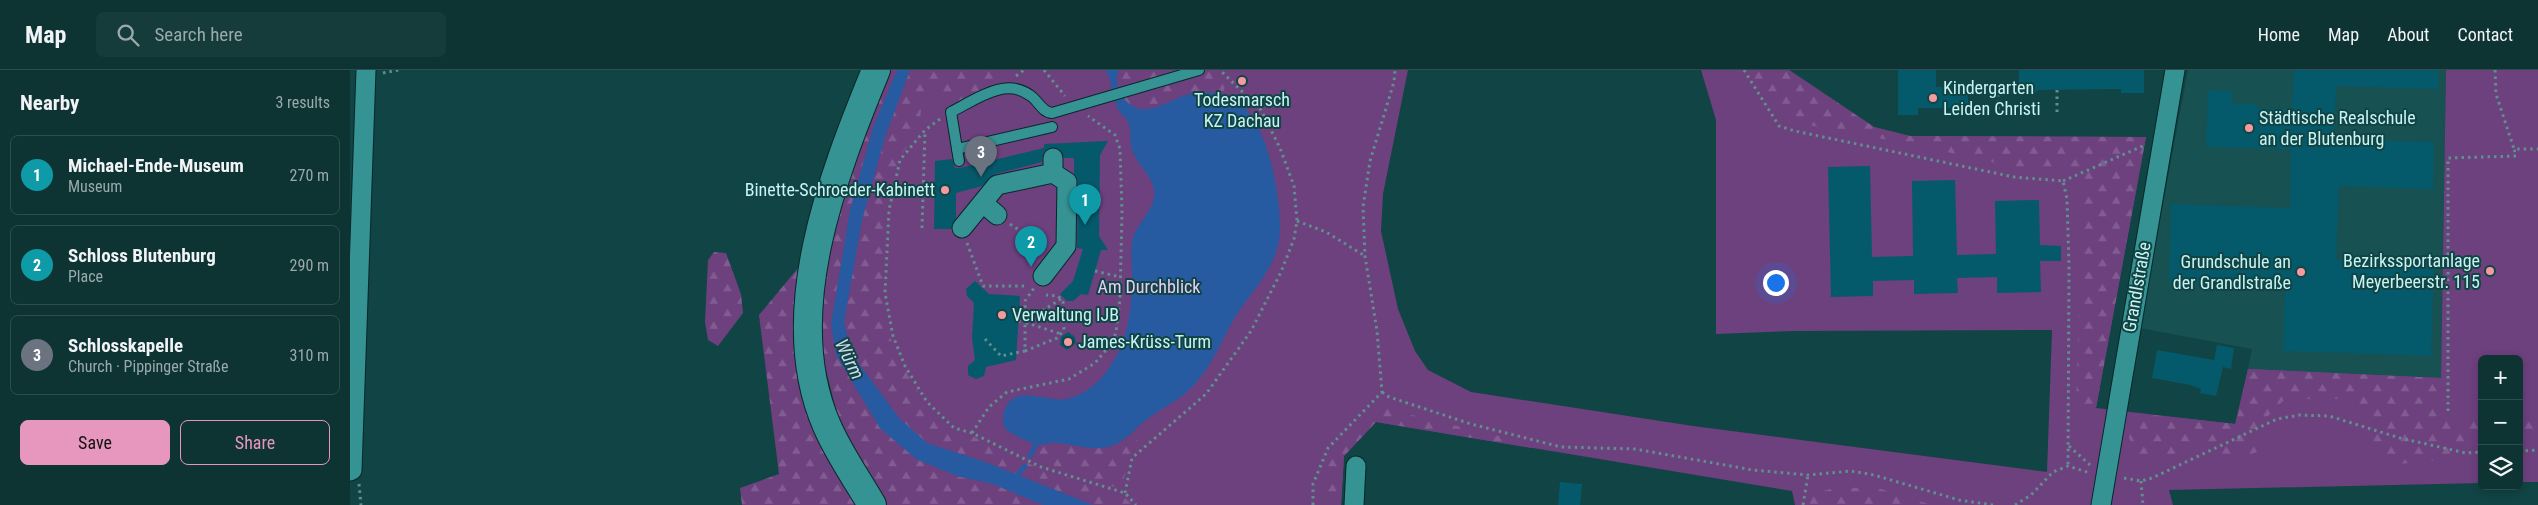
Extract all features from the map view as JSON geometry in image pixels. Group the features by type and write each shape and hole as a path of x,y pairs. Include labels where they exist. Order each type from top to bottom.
{"main road":[{"path":"872,505 826,426 809,362 808,325 810,293 821,230 846,144 876,70"}],"street":[{"name":"Grandlstraße","path":"2101,505 2097,470 2175,70"},
{"path":"351,470 354,270 361,75"},
{"path":"962,228 990,209 998,185 1053,166 1067,182 1066,246 1055,254 1039,278"},
{"path":"1354,505 1356,466"}],"lane":[{"path":"959,161 951,112 999,88 1022,90 1049,113 1199,70"},
{"path":"957,149 1052,127"}],"path":[{"path":"972,433 989,407 1007,392 1069,379 1104,355 1116,332 1122,212 1118,142 1115,135 1074,107 1044,70"},
{"path":"1125,493 1132,458 1206,394 1251,331 1281,272 1297,222 1294,186 1280,148 1261,110 1220,70"},
{"path":"1311,504 1313,484 1328,448 1382,392 1377,331 1365,256 1363,207 1370,161 1394,82 1395,70"},
{"path":"1744,70 1779,126 2014,177 2063,182 2111,162 2148,143"},
{"path":"2448,411 2448,158 2516,156 2496,94 2495,70"},
{"path":"1998,84 1998,116"},
{"path":"2057,90 2057,116"},
{"path":"951,112 925,130 900,160 890,210 885,292 893,336 906,366 927,402 954,428 972,433 1041,467 1125,493 1136,505"},
{"path":"922,228 925,130"},
{"path":"2514,149 2538,149"},
{"path":"2063,182 2067,199 2069,266 2068,466"},
{"path":"990,209 1055,254"},
{"path":"1297,222 1326,232 1365,256"},
{"path":"962,228 983,286 1031,286 1039,278"},
{"path":"1095,271 1120,277"},
{"path":"1025,351 1025,302 1031,293 1058,296 1061,299"},
{"path":"1024,322 1061,299"},
{"path":"985,339 1001,356 1035,348 1061,334 1064,330 1061,299"},
{"path":"1018,321 1061,334"},
{"path":"1382,392 1389,397 1471,424 1561,447 1635,449 1753,470 1808,475 1851,471 1874,475 1959,500 1993,505"},
{"path":"2015,505 2031,495 2053,472 2068,466 2084,472 2097,470 2141,481 2277,420 2300,415 2329,416 2400,438 2466,452 2478,452"},
{"path":"2068,445 2097,470"},
{"path":"2523,450 2538,450"},
{"path":"1803,505 1808,475"},
{"path":"2141,481 2143,505"}],"shaded area":[{"path":"2188,70 2446,70 2441,378 2248,369 2252,349 2140,328"}],"green space":[{"name":"Am Durchblick","path":"889,70 1408,70 1383,194 1381,231 1398,309 1415,351 1428,370 1471,392 1693,426 2047,472 2052,330 1793,331 1716,334 1716,120 1701,70 1789,70 1874,127 1910,136 2146,137 2096,408 2235,424 2248,369 2441,378 2446,70 2538,70 2538,482 2523,482 2523,355 2478,355 2478,483 2169,490 2173,505 1795,505 1792,491 1376,422 1344,456 1341,505 886,505 819,318"},
{"path":"889,70 897,70 874,125 850,210 831,324 916,459 957,476 993,484 1043,505 886,505 840,426 819,342 822,286 848,171"},
{"path":"910,70 996,70 1001,79 950,110 944,104 941,88 923,91 919,129 899,158 886,210 882,294 890,337 903,367 925,404 953,430 972,436 1038,468 1124,497 1132,505 1093,505 985,462 927,443 899,418 851,353 844,322 862,220 885,137"},
{"path":"1119,70 1233,71 1223,94 1190,94 1140,109 1132,107 1125,102 1118,84 1117,76"},
{"path":"1749,70 1789,70 1874,127 1910,136 2146,137 2096,408 2076,408 2082,186 2061,169 2020,168 1910,144 1781,120"},
{"path":"714,252 726,253 741,294 743,313 718,346 708,340 705,322 708,260"},
{"path":"798,268 796,347 857,505 742,505 740,488 779,474 759,315"},
{"path":"2248,369 2441,378 2441,420 2478,421 2478,443 2431,461 2389,465 2372,453 2375,420 2352,399 2285,399 2267,417 2260,451 2231,461 2198,444 2175,456 2140,457 2129,438 2134,413 2236,424"},
{"path":"1379,407 1531,444 1532,448 1376,422 1344,456 1341,505 1327,505 1328,460"},
{"path":"2523,421 2538,422 2538,436 2523,436"},
{"path":"1134,432 1139,446 1131,457 1120,489 1035,459 1041,445 1048,443 1093,447 1111,446"},
{"path":"1837,487 1881,489 1932,505 1809,505 1813,494"}],"water":[{"name":"Würm","path":"897,70 910,70 885,137 862,220 844,322 851,353 899,418 927,443 985,462 1093,505 1043,505 993,484 957,476 916,459 880,428 836,355 831,324 850,210 874,125"},
{"path":"1106,70 1119,70 1117,76 1118,89 1129,104 1141,109 1162,105 1189,94 1217,93 1231,97 1247,110 1256,123 1270,158 1279,212 1279,240 1272,263 1266,273 1237,314 1206,370 1187,392 1150,417 1114,445 1100,448 1055,443 1042,445 1021,438 1007,430 1003,424 1004,411 1009,402 1016,397 1032,396 1066,399 1073,397 1086,391 1107,371 1122,343 1129,320 1132,242 1154,197 1154,190 1150,179 1132,150 1129,125 1118,109"}],"building":[{"name":"Kindergarten Leiden Christi","path":"1898,70 1936,70 1936,87 1968,87 1968,108 1918,108 1918,115 1898,115"},
{"path":"2019,70 2144,70 2144,93 2121,93 2121,89 2038,90 2033,95 2024,95 2019,89"},
{"name":"Grundschule an der Grandlstraße","path":"2294,70 2438,70 2438,89 2336,86 2334,139 2434,142 2433,189 2339,186 2336,260 2434,263 2431,356 2283,351 2285,285 2169,282 2171,204 2290,208 2291,149 2206,147 2208,90 2232,91 2232,104 2254,104 2257,108 2292,109"},
{"path":"1108,141 1100,155 1099,236 1108,250 1101,250 1088,295 1081,294 1073,301 1067,301 1060,294 1073,281 1083,249 1077,248 1078,182 1074,174 1074,158 1064,158 1058,148 1047,149 1043,153 1042,162 995,174 982,186 956,193 956,218 951,229 934,229 935,161 952,159 955,168 960,168 1044,148 1044,144"},
{"path":"1870,166 1872,257 1913,256 1912,181 1955,180 1957,255 1996,254 1995,201 2039,200 2040,245 2061,246 2061,261 2040,261 2041,292 1997,293 1997,277 1957,278 1958,293 1914,294 1914,280 1873,281 1873,296 1831,297 1828,167"},
{"path":"975,281 989,294 1020,296 1016,360 986,367 984,376 976,379 968,375 968,366 975,360 972,338 974,303 967,296 966,289"},
{"path":"1068,332 1075,337 1076,343 1067,350 1060,345 1061,337"},
{"path":"2217,345 2234,348 2231,369 2223,367 2216,396 2200,393 2201,389 2190,385 2152,378 2157,350 2214,360"},
{"path":"1560,482 1582,484 1580,505 1558,505"}],"waterway":[{"path":"1030,456 1036,444"},
{"path":"1013,480 1025,466"}],"place":[{"name":"Todesmarsch KZ Dachau","path":"1242,81"},
{"name":"Kindergarten Leiden Christi","path":"1933,98"},
{"name":"Städtische Realschule an der Blutenburg","path":"2249,128"},
{"name":"Schlosskapelle","path":"981,177"},
{"name":"Binette-Schroeder-Kabinett","path":"945,190"},
{"name":"Michael-Ende-Museum","path":"1085,225"},
{"name":"Schloss Blutenburg","path":"1031,267"},
{"name":"Bezirkssportanlage Meyerbeerstr. 115","path":"2490,271"},
{"name":"Grundschule an der Grandlstraße","path":"2301,272"},
{"name":"Verwaltung IJB","path":"1002,315"},
{"name":"James-Krüss-Turm","path":"1068,342"}]}
